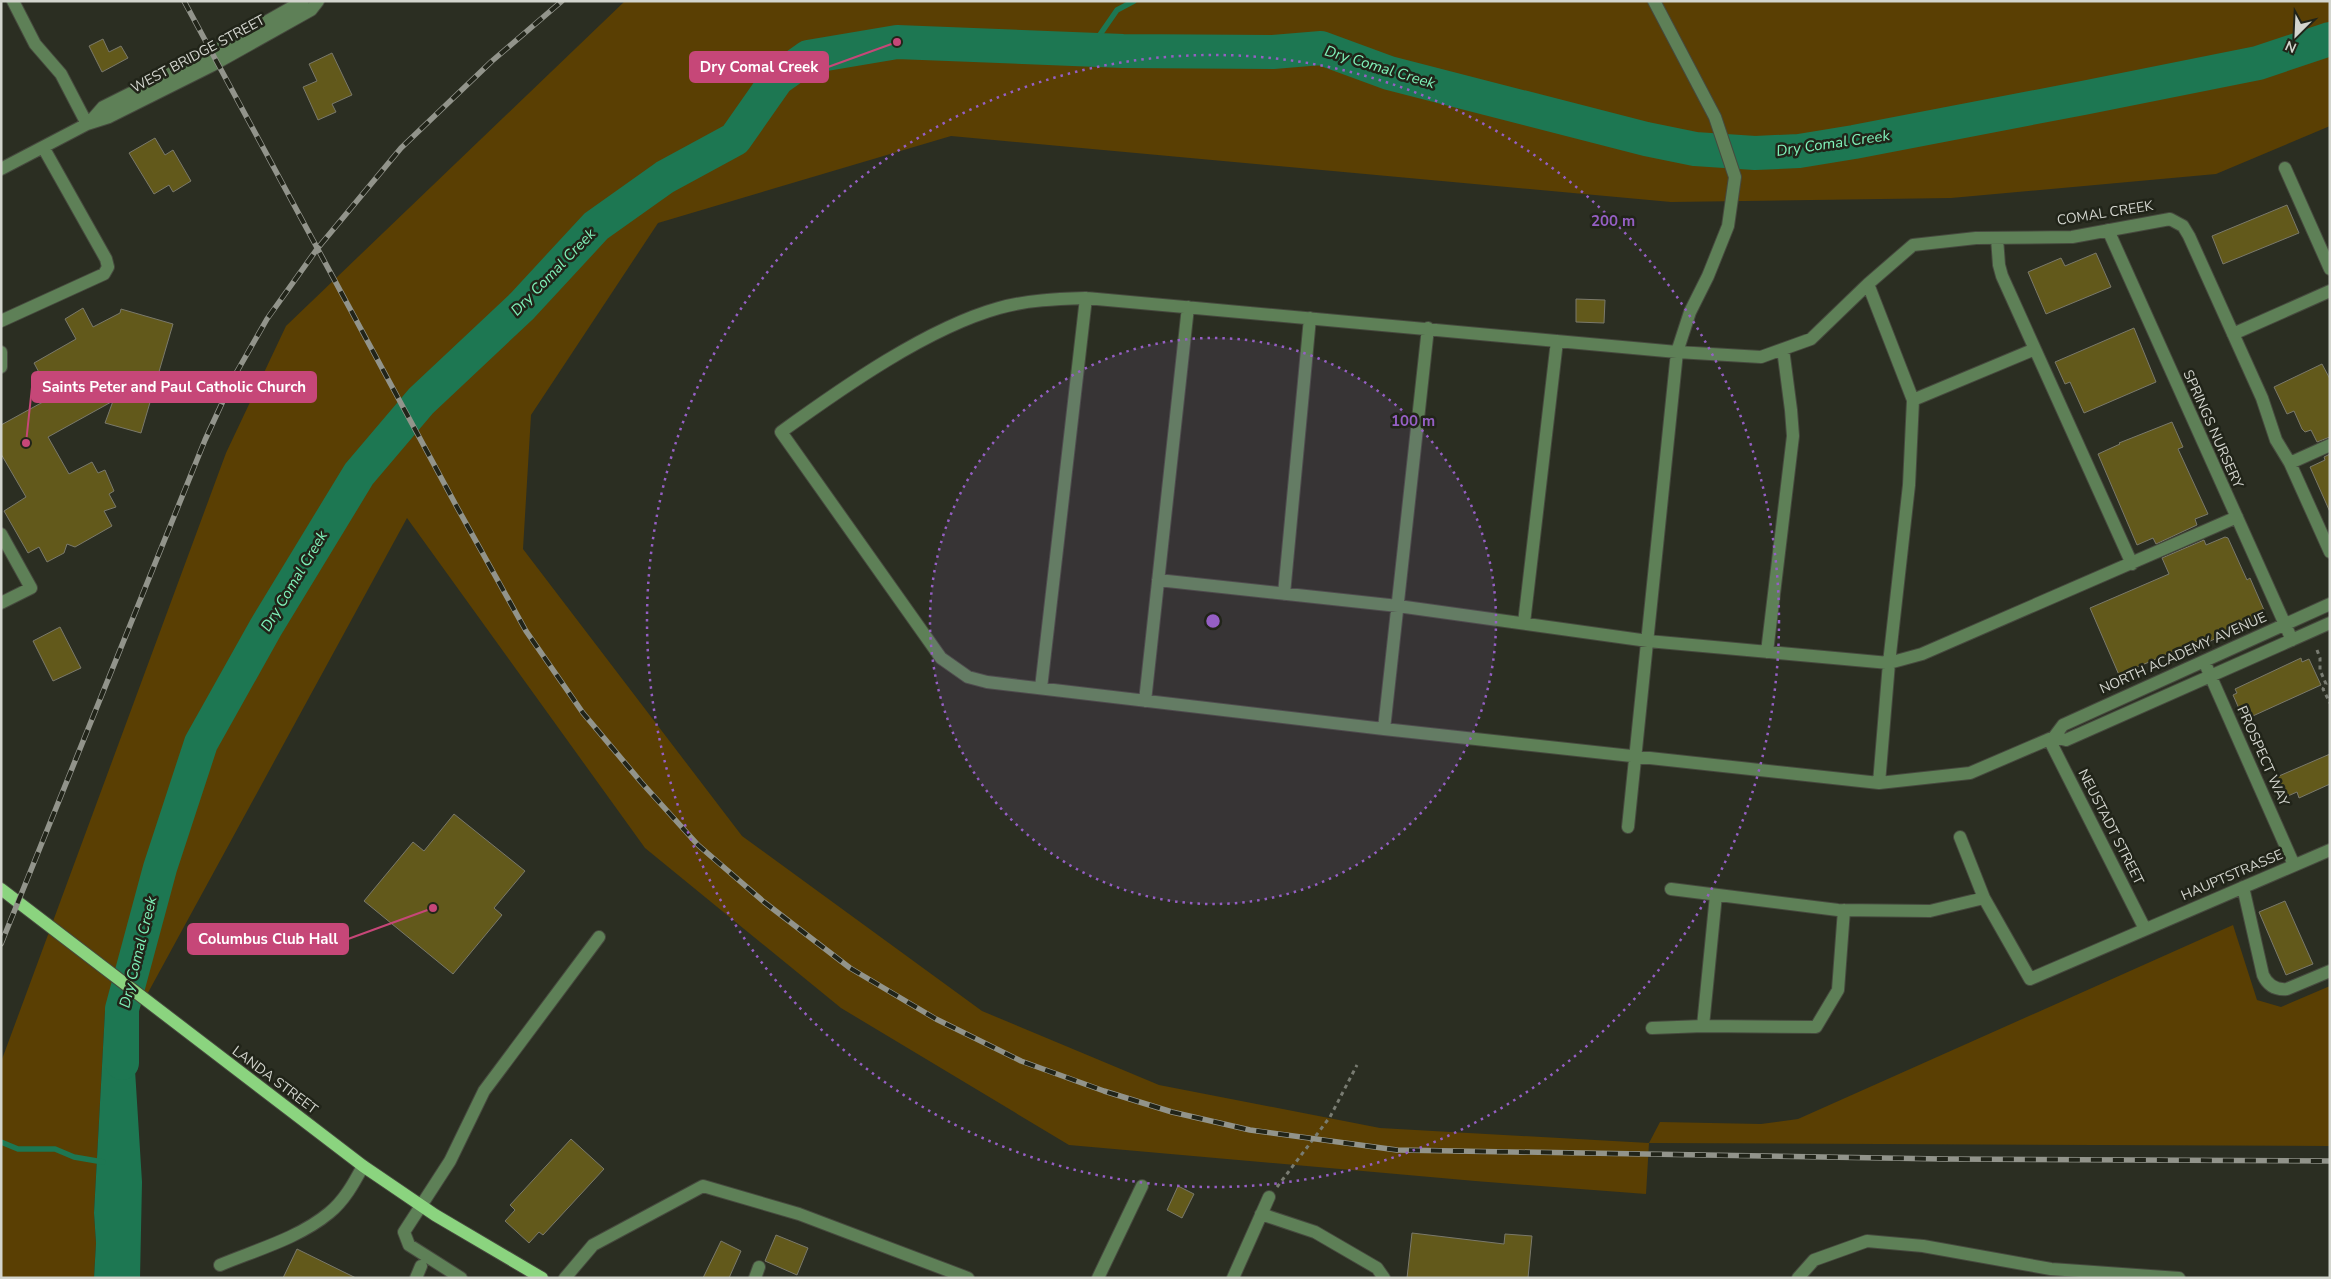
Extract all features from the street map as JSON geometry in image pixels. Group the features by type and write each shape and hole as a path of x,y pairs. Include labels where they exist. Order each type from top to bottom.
{"main road":[{"name":"LANDA STREET","path":"1,889 363,1166 420,1205 536,1277"}],"street":[{"path":"13,1 35,44 61,74 87,124"},
{"name":"WEST BRIDGE STREET","path":"87,124 103,107 211,53 303,1"},
{"name":"WEST BRIDGE STREET","path":"1,169 87,124 109,117 211,66 311,10 318,1"},
{"path":"1628,827 1677,352 1690,312 1728,226 1735,177 1714,117 1654,1"},
{"path":"1,320 104,274 108,267 106,259 43,147"},
{"path":"2285,168 2330,269"},
{"name":"COMAL CREEK","path":"1041,688 987,682 968,677 941,658 781,432 861,378 950,326 999,308 1048,299 1086,298 1677,352 1762,357 1811,339 1913,244 1976,238 2072,237 2160,219 2170,219 2178,222 2189,236 2233,334"},
{"name":"SPRINGS NURSERY","path":"2108,230 2292,640"},
{"path":"1997,238 2000,271 2132,564"},
{"path":"1868,284 1913,400 1909,485 1889,663 1879,783"},
{"path":"2330,291 2233,334 2262,398 2276,440 2290,463 2330,552"},
{"path":"1086,298 1041,688 1384,729 1879,783 1970,773 2052,738 2066,740 2330,623"},
{"path":"1145,701 1188,307"},
{"path":"1284,594 1310,318"},
{"path":"1384,729 1428,328"},
{"path":"1524,624 1557,341"},
{"path":"1767,652 1792,436 1792,410 1783,349"},
{"path":"1913,400 2035,349"},
{"path":"1,352 1,367"},
{"path":"2290,463 2330,445"},
{"path":"1158,580 1398,606 1648,640 1889,663 1922,654 2236,517"},
{"path":"1,534 31,588 1,603"},
{"name":"NORTH ACADEMY AVENUE","path":"2052,738 2063,725 2330,604"},
{"name":"PROSPECT WAY","path":"2204,660 2294,865"},
{"name":"NEUSTADT STREET","path":"2052,738 2145,929"},
{"path":"1670,889 1844,910 1930,911 1984,898 1960,837"},
{"name":"HAUPTSTRASSE","path":"1984,898 2030,979 2330,850"},
{"path":"2243,887 2266,981 2276,988 2287,989 2330,971"},
{"path":"1703,1026 1716,895"},
{"path":"1652,1028 1703,1026 1816,1027 1838,990 1844,910"},
{"path":"460,1278 409,1245 404,1232 450,1161 484,1092 599,937"},
{"path":"220,1265 294,1235 329,1213 349,1191 363,1166"},
{"path":"565,1278 593,1245 703,1186 799,1214 968,1278"},
{"path":"1098,1278 1142,1186"},
{"path":"1232,1278 1269,1197"},
{"path":"1261,1214 1315,1232 1378,1275"},
{"path":"1798,1278 1814,1260 1868,1241 1923,1246 2051,1269 2179,1278"}],"path":[{"path":"2318,650 2320,670 2326,684 2324,689 2330,703"},
{"path":"1269,1197 1330,1116 1356,1065"}],"shaded area":[{"path":"625,1 2330,1 2330,126 2216,174 1951,198 1671,202 951,136 658,223 531,415 523,549 742,836 982,1011 1159,1085 1380,1128 1649,1143 1646,1194 1475,1181 1069,1145 841,1008 645,848 407,518 132,1022 105,1011 94,1213 96,1243 94,1278 1,1278 1,1062 226,453 286,326"},
{"path":"2233,925 2257,1000 2281,1007 2330,986 2330,1146 1649,1143 1660,1122 1761,1124 1798,1119"},
{"path":"105,1011 132,1022 142,1182 140,1278 94,1278 96,1243 94,1213"}],"building":[{"path":"103,39 109,52 121,46 128,58 102,72 89,46"},
{"path":"332,53 352,95 332,104 336,112 318,120 303,87 317,81 309,64"},
{"path":"155,138 165,155 173,150 191,181 173,192 169,185 154,194 129,153"},
{"path":"2287,205 2299,233 2223,264 2212,236"},
{"path":"2096,253 2111,287 2046,314 2028,272 2061,258 2065,266"},
{"path":"1576,299 1605,300 1604,323 1576,322"},
{"path":"83,308 93,327 120,313 121,309 173,324 141,433 105,423 113,401 48,437 69,474 92,462 98,473 105,470 114,491 109,494 116,507 104,511 112,526 75,547 67,544 64,553 47,562 39,547 28,553 4,511 26,497 1,454 1,425 52,397 34,363 76,339 65,319"},
{"path":"2134,328 2156,382 2084,413 2070,382 2065,384 2055,362"},
{"path":"2322,364 2330,379 2330,437 2317,442 2311,430 2305,432 2302,429 2294,411 2287,414 2274,387"},
{"path":"2172,422 2183,447 2178,449 2208,514 2195,519 2197,525 2156,544 2153,538 2137,545 2098,454 2119,443"},
{"path":"2330,454 2330,512 2310,467 2325,460 2324,457"},
{"path":"2225,537 2228,538 2247,580 2250,578 2264,610 2261,617 2202,645 2200,640 2119,675 2090,608 2169,574 2162,558 2204,540 2206,545"},
{"path":"60,627 81,668 53,681 33,641"},
{"path":"2301,658 2302,662 2309,659 2321,685 2244,720 2233,695 2237,693 2235,689"},
{"path":"2330,754 2330,784 2299,798 2297,792 2281,799 2272,779"},
{"path":"454,814 525,871 494,908 502,915 453,974 364,901 413,842 424,851"},
{"path":"2285,901 2313,964 2286,975 2259,912"},
{"path":"571,1139 604,1169 543,1235 539,1232 529,1243 505,1221 515,1210 510,1205"},
{"path":"1178,1186 1194,1194 1182,1218 1167,1210"},
{"path":"1412,1233 1504,1244 1505,1234 1532,1236 1528,1278 1407,1278"},
{"path":"776,1235 808,1248 797,1275 765,1261"},
{"path":"721,1241 741,1251 729,1278 703,1278"},
{"path":"297,1249 356,1278 283,1278"}],"waterway":[{"path":"1090,49 1117,10 1134,1"},
{"name":"Dry Comal Creek","path":"122,1063 122,1009 160,868 201,743 266,627 359,474 421,401 522,306 596,226 665,177 735,139 777,79 808,57 897,42 1123,51 1273,52 1321,48 1389,73 1646,139 1695,149 1755,153 1799,151 1854,142 2083,98 2258,63 2330,39"},
{"path":"1,1142 18,1149 55,1149 74,1157 103,1162"}],"railway":[{"path":"184,1 458,509 526,631 583,713 641,782 698,845 764,902 850,968 936,1019 1021,1061 1104,1091 1172,1112 1250,1130 1397,1150 1943,1159 2330,1161"},
{"path":"1,944 205,440 235,375 267,319 317,249 401,148 492,61 562,1"}],"place":[{"name":"Dry Comal Creek","path":"897,42"},
{"name":"Saints Peter and Paul Catholic Church","path":"26,443"},
{"name":"Columbus Club Hall","path":"433,908"}]}
